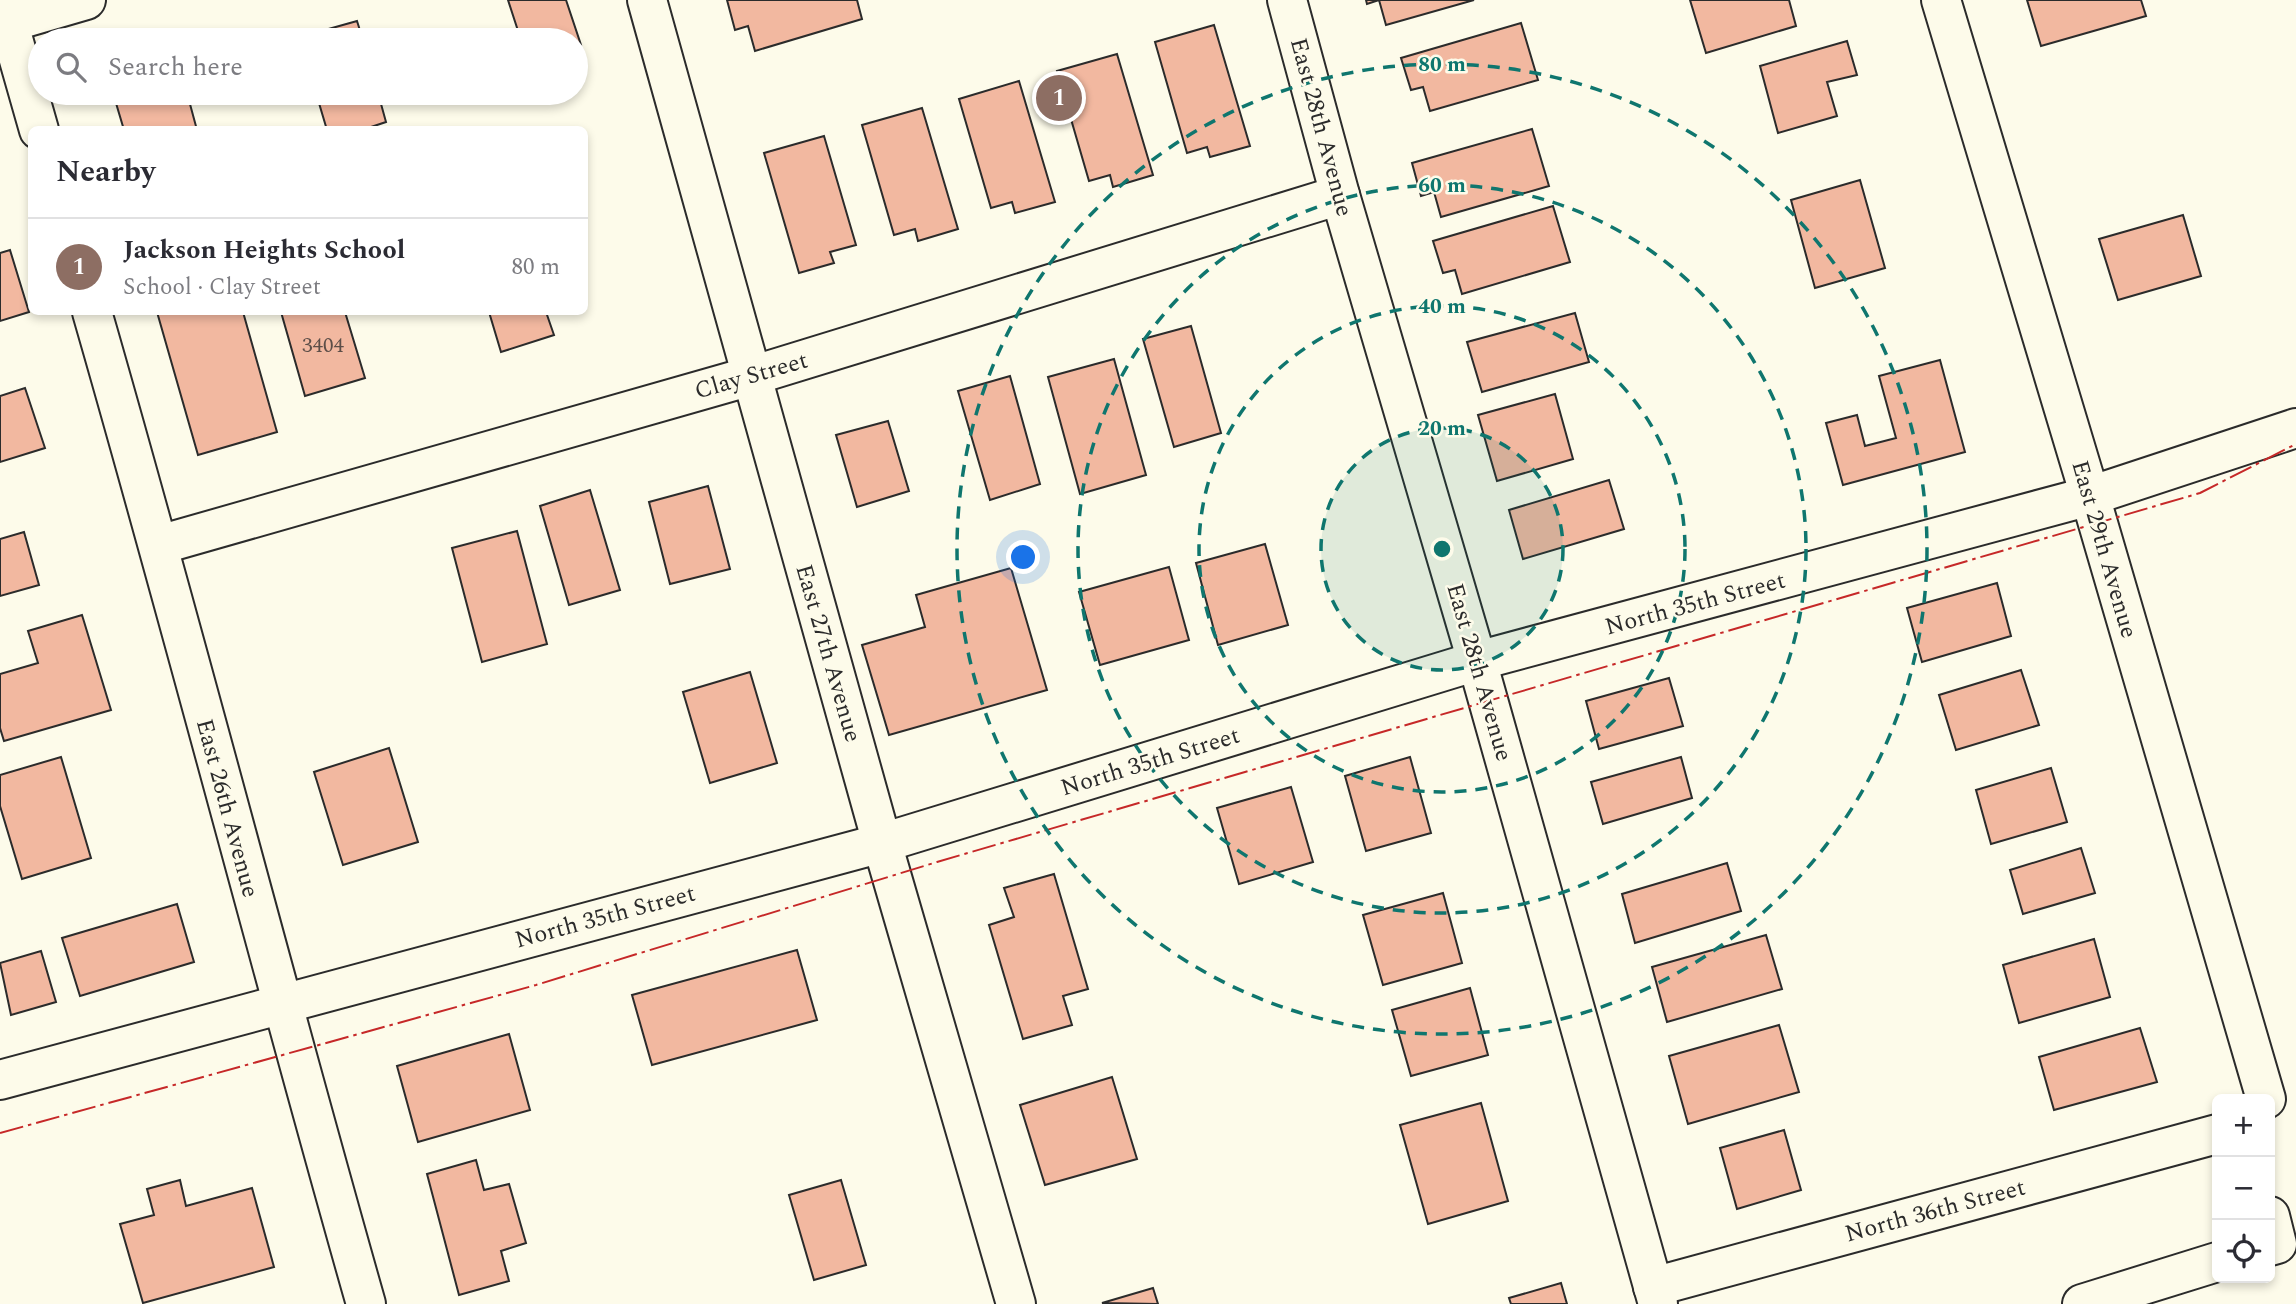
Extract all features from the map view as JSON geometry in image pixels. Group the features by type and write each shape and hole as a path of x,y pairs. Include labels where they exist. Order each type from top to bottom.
{"street":[{"path":"28,95 3,16 86,0"},
{"name":"East 27th Avenue","path":"647,0 882,843 1016,1304"},
{"name":"East 28th Avenue","path":"1287,0 1340,195 1477,662 1656,1296"},
{"name":"East 29th Avenue","path":"1941,0 2090,496 2263,1094"},
{"path":"31,105 38,126"},
{"name":"Clay Street","path":"159,545 751,376 1340,195"},
{"name":"East 26th Avenue","path":"93,315 159,545 280,1003 366,1304"},
{"name":"North 35th Street","path":"0,1080 882,843 1477,662 2090,496 2296,428"},
{"name":"North 36th Street","path":"1656,1296 2212,1135"},
{"path":"2082,1304 2212,1264"}],"building":[{"path":"508,0 566,0 575,28 517,28"},
{"path":"727,0 857,0 862,19 755,51 748,26 735,30"},
{"path":"1379,0 1474,0 1386,25"},
{"path":"1690,0 1789,0 1796,26 1706,53"},
{"path":"2027,0 2141,0 2146,16 2041,46"},
{"path":"357,21 359,28 332,28"},
{"path":"1521,23 1538,80 1430,111 1423,87 1411,90 1401,58"},
{"path":"1214,25 1250,146 1210,157 1207,147 1187,153 1155,42"},
{"path":"1847,41 1857,75 1827,82 1837,116 1778,133 1760,66"},
{"path":"1117,54 1153,175 1113,187 1110,175 1089,181 1057,71"},
{"path":"1019,81 1055,202 1015,213 1012,202 991,208 959,99"},
{"path":"117,105 190,105 196,126 123,126"},
{"path":"320,105 381,105 386,122 374,126 326,126"},
{"path":"922,108 958,229 918,241 915,229 894,235 862,125"},
{"path":"1532,129 1549,186 1441,217 1434,192 1421,196 1412,163"},
{"path":"824,136 856,245 830,252 834,263 799,273 764,153"},
{"path":"1860,180 1885,268 1815,288 1791,200"},
{"path":"1553,206 1570,262 1462,294 1455,270 1443,273 1433,241"},
{"path":"2183,215 2201,276 2118,300 2099,239"},
{"path":"10,250 28,312 0,321 0,253"},
{"path":"1575,313 1589,362 1482,392 1467,342"},
{"path":"158,315 244,315 277,432 198,455"},
{"path":"282,315 346,315 365,378 305,396"},
{"path":"490,315 547,315 554,335 501,352"},
{"path":"1191,326 1221,433 1174,447 1143,339"},
{"path":"1114,359 1146,475 1080,494 1048,377"},
{"path":"1940,360 1965,452 1843,485 1826,423 1857,415 1865,446 1896,438 1879,376"},
{"path":"1010,376 1040,484 990,500 958,391"},
{"path":"25,388 45,448 0,462 0,396"},
{"path":"1555,394 1573,459 1497,481 1478,415"},
{"path":"888,421 909,491 857,507 836,435"},
{"path":"1609,480 1624,529 1523,559 1509,510"},
{"path":"708,486 730,569 670,584 649,502"},
{"path":"590,490 620,590 569,605 540,506"},
{"path":"517,531 547,644 482,662 452,548"},
{"path":"24,532 39,585 0,596 0,539"},
{"path":"1265,544 1288,625 1218,645 1196,563"},
{"path":"1169,567 1189,640 1100,665 1079,592"},
{"path":"1011,568 1047,690 889,735 862,645 925,627 916,595"},
{"path":"1997,583 2011,636 1922,662 1907,608"},
{"path":"82,615 111,710 4,741 0,728 0,674 38,663 28,631"},
{"path":"2021,670 2039,725 1956,750 1939,695"},
{"path":"750,672 777,763 710,783 683,692"},
{"path":"1669,678 1683,726 1599,749 1586,701"},
{"path":"389,748 418,842 343,865 314,772"},
{"path":"61,757 91,858 22,879 0,806 0,775"},
{"path":"1410,757 1431,833 1366,851 1345,776"},
{"path":"1681,757 1692,798 1603,824 1591,782"},
{"path":"2051,768 2067,822 1991,844 1976,790"},
{"path":"1291,787 1313,862 1239,884 1217,808"},
{"path":"2081,848 2095,893 2023,914 2010,870"},
{"path":"1727,863 1741,911 1635,943 1622,894"},
{"path":"1054,874 1088,989 1063,996 1072,1025 1023,1039 989,925 1014,917 1004,888"},
{"path":"1443,893 1462,963 1383,985 1363,915"},
{"path":"177,904 194,962 80,996 62,938"},
{"path":"1766,935 1782,989 1667,1022 1652,967"},
{"path":"2094,939 2110,997 2019,1023 2003,965"},
{"path":"797,950 817,1020 652,1065 632,995"},
{"path":"41,951 56,1002 11,1015 0,963"},
{"path":"1470,988 1488,1055 1411,1076 1392,1010"},
{"path":"1779,1025 1799,1092 1688,1124 1669,1056"},
{"path":"2140,1028 2157,1082 2054,1110 2039,1057"},
{"path":"509,1034 530,1110 418,1142 397,1066"},
{"path":"1112,1077 1137,1159 1045,1185 1020,1105"},
{"path":"1481,1103 1508,1201 1428,1224 1400,1125"},
{"path":"1784,1130 1801,1190 1737,1209 1720,1148"},
{"path":"476,1160 484,1190 509,1184 526,1243 501,1251 509,1281 459,1295 427,1174"},
{"path":"180,1180 186,1206 252,1188 274,1267 143,1303 120,1224 154,1215 147,1189"},
{"path":"841,1180 866,1265 814,1280 789,1195"},
{"path":"1561,1283 1567,1304 1511,1304 1509,1298"},
{"path":"1153,1288 1158,1304 1102,1303"}],"power":[{"path":"0,1133 536,985 937,862 2200,493 2296,444"}],"place":[{"name":"Jackson Heights School","path":"1059,98"}]}
